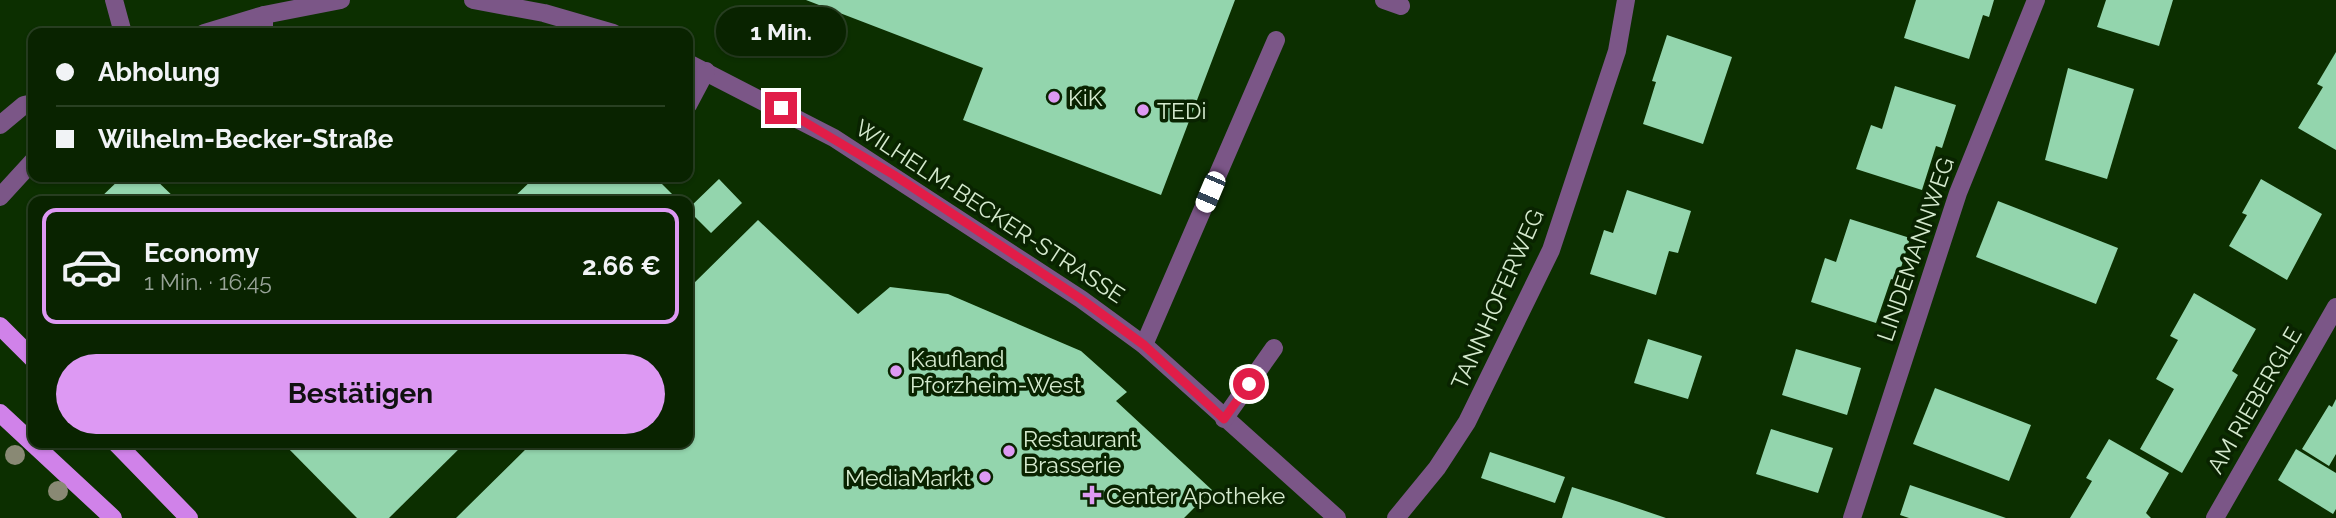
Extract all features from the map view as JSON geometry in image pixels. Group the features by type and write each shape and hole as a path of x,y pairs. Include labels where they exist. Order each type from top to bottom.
{"main road":[{"path":"0,326 28,354"},
{"path":"0,413 28,439"},
{"path":"38,448 113,518"},
{"path":"121,448 190,518"}],"street":[{"path":"114,0 122,28"},
{"path":"237,28 264,24 341,0"},
{"path":"473,0 544,13 596,28"},
{"name":"TANNHOFERWEG","path":"1396,518 1437,468 1467,422 1551,250 1618,51 1626,0"},
{"name":"LINDEMANNWEG","path":"1852,518 1958,193 2036,0"},
{"path":"1144,345 1276,40"},
{"name":"WILHELM-BECKER-STRASSE","path":"693,65 845,145 1027,261 1144,345 1337,518"},
{"path":"693,96 706,71"},
{"path":"0,125 28,104"},
{"path":"0,197 28,167"},
{"name":"AM RIEBERGLE","path":"2215,518 2336,307"},
{"path":"1224,419 1274,348"}],"building":[{"path":"806,0 1235,0 1161,195 963,120 983,68"},
{"path":"1916,0 1994,0 1989,17 1983,15 1969,59 1904,38"},
{"path":"2106,0 2173,0 2159,46 2097,27"},
{"path":"1667,35 1732,57 1703,144 1643,124 1656,82 1652,81"},
{"path":"2336,52 2336,150 2298,128 2323,87 2317,84"},
{"path":"2068,68 2134,89 2107,179 2045,160"},
{"path":"1895,86 1956,105 1942,148 1936,146 1922,190 1856,169 1871,125 1882,129"},
{"path":"719,179 742,203 711,233 693,217 693,204"},
{"path":"2261,179 2322,214 2287,280 2229,246 2247,215 2242,213"},
{"path":"117,182 158,182 173,196 102,196"},
{"path":"530,182 660,182 674,196 515,196"},
{"path":"1627,190 1691,211 1678,253 1669,251 1656,295 1590,274 1604,230 1613,233"},
{"path":"1998,201 2118,248 2096,304 1976,257"},
{"path":"1850,219 1910,238 1897,281 1891,279 1876,323 1811,302 1825,258 1836,262"},
{"name":"Kaufland Pforzheim-West","path":"758,220 858,314 890,287 948,294 1081,351 1127,392 1116,401 1212,490 1184,518 456,518 527,448 693,448 693,284"},
{"path":"2194,293 2256,329 2232,371 2238,375 2182,473 2140,449 2174,389 2156,379 2178,340 2170,336"},
{"path":"1648,339 1702,356 1688,399 1634,383"},
{"path":"1796,349 1861,368 1847,415 1782,395"},
{"path":"1935,388 2031,425 2009,481 1913,444"},
{"path":"2336,399 2336,454 2329,466 2302,449 2329,405 2332,407"},
{"path":"1771,429 1833,448 1818,493 1756,474"},
{"path":"2109,439 2169,473 2146,513 2151,518 2070,518 2092,481 2086,478"},
{"path":"288,448 460,448 389,518 357,518"},
{"path":"2296,449 2336,473 2336,509 2333,514 2278,480"},
{"path":"1490,452 1565,477 1555,503 1481,478"},
{"path":"1910,485 2006,518 1909,518 1900,515"},
{"path":"1572,487 1619,502 1666,518 1562,518"}],"place":[{"name":"KiK","path":"1054,97"},
{"name":"TEDi","path":"1143,110"},
{"name":"Kaufland Pforzheim-West","path":"896,371"},
{"name":"Restaurant Brasserie","path":"1009,451"},
{"name":"MediaMarkt","path":"985,477"},
{"name":"Center Apotheke","path":"1092,495"}],"route":[{"path":"781,108 894,175 1027,261 1131,334 1224,419 1249,384"}]}
